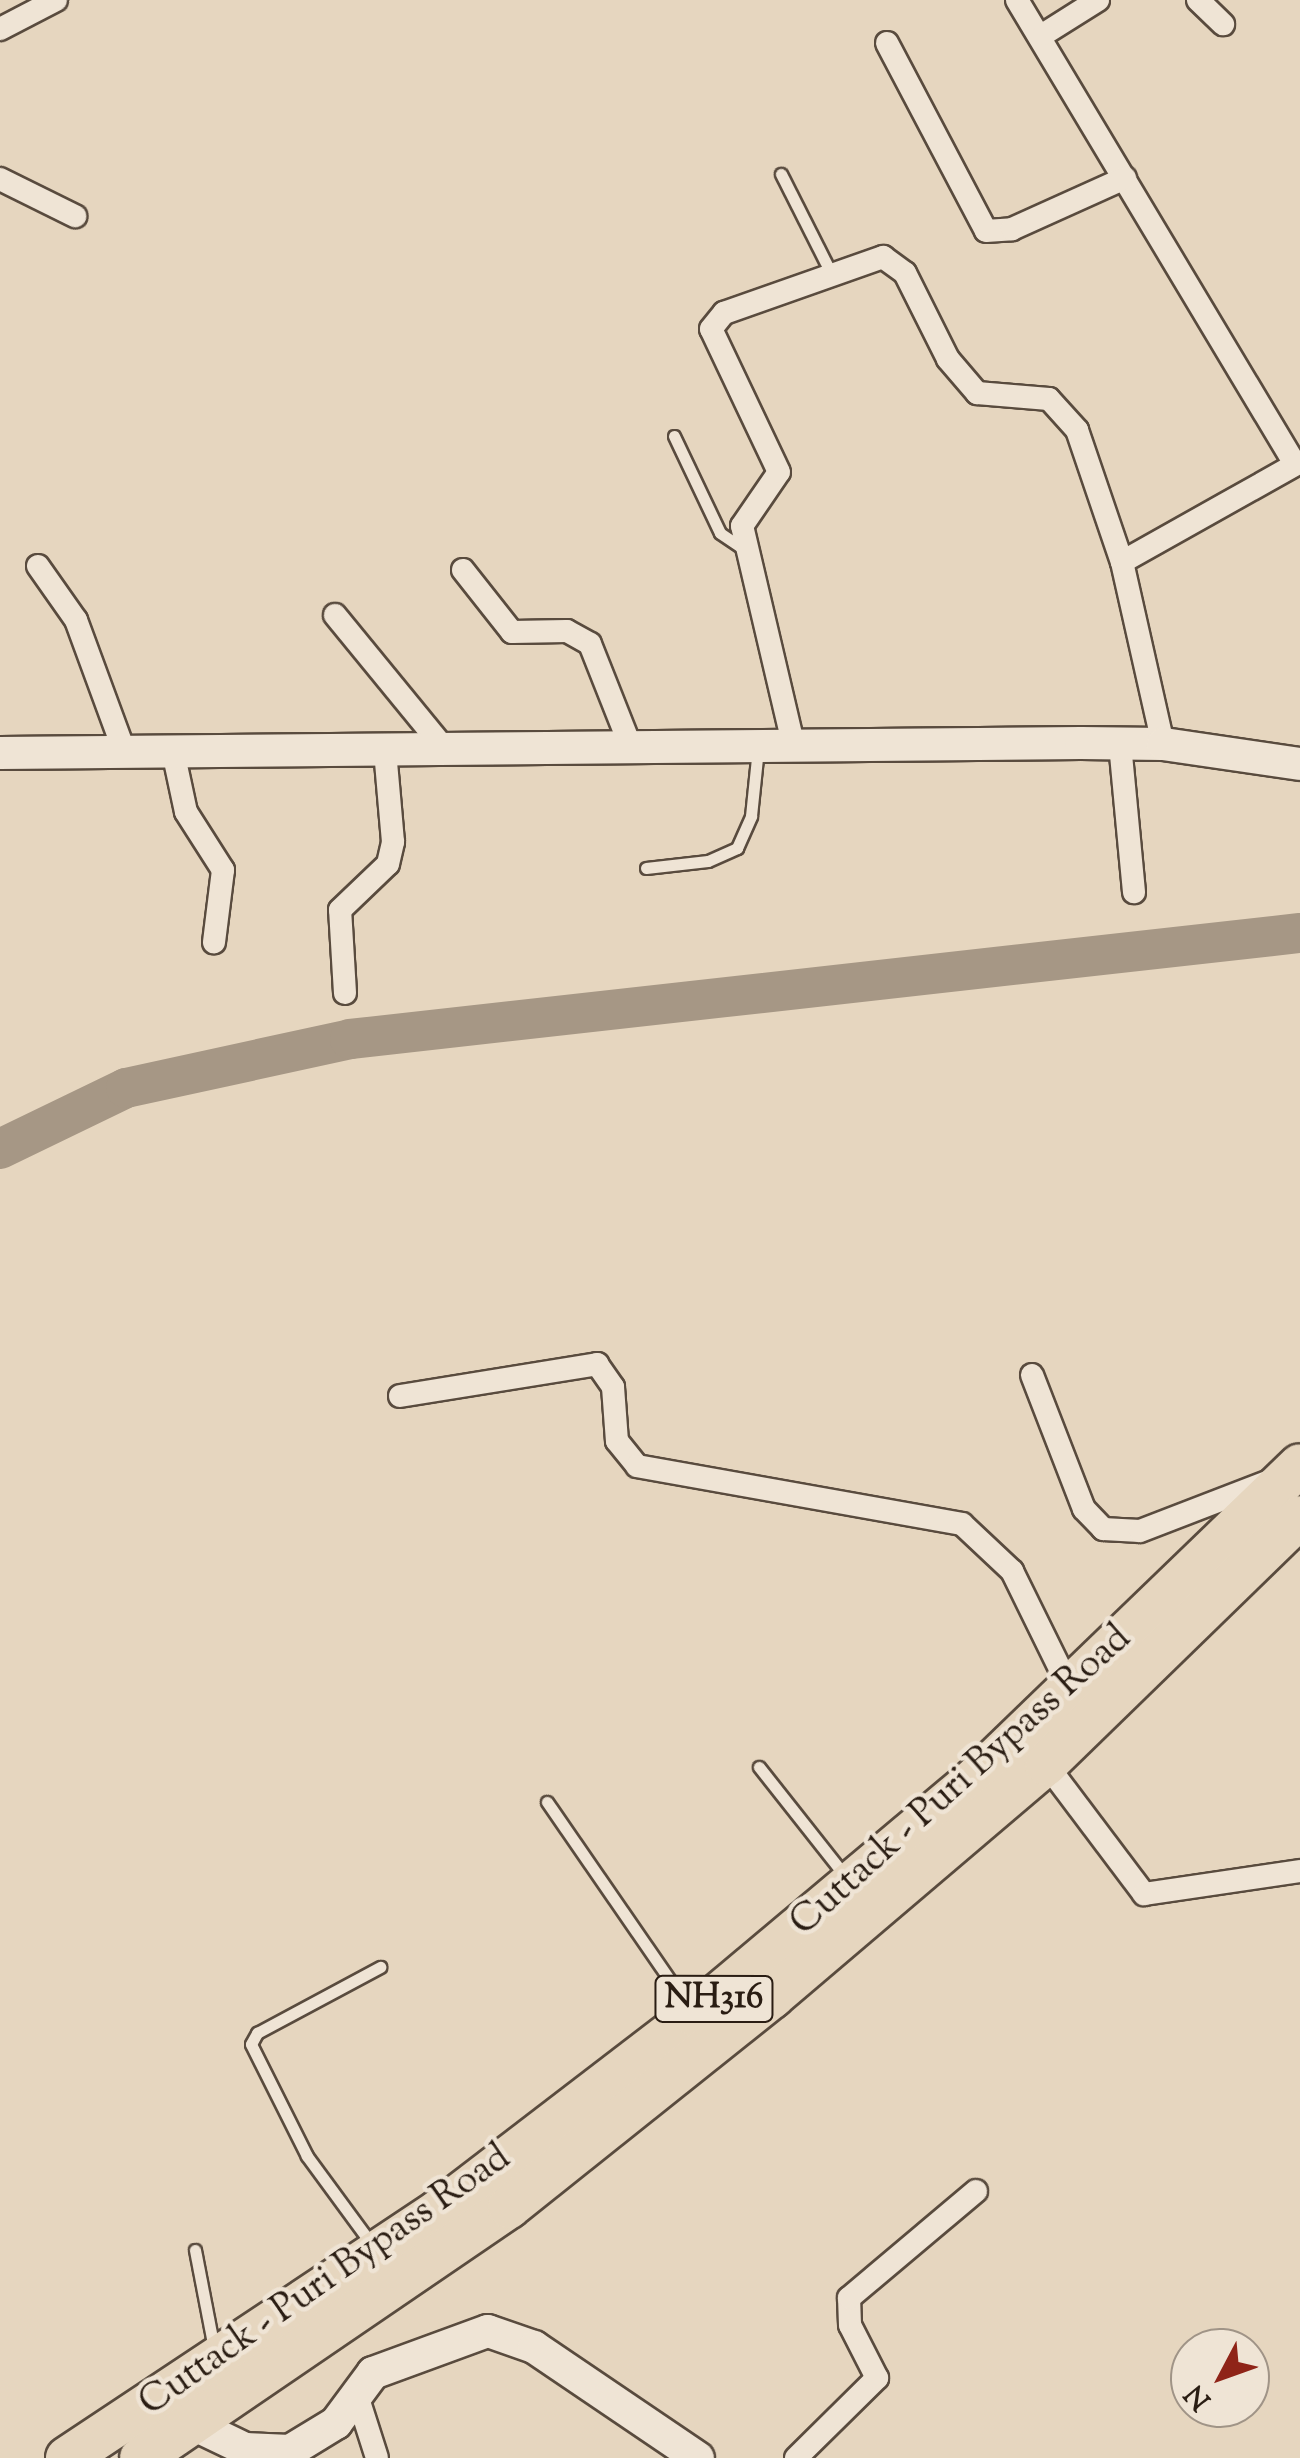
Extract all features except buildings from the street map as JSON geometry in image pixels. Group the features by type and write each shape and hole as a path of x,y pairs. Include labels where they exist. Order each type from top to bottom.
{"highway":[{"name":"Cuttack - Puri Bypass Road","path":"66,2458 216,2364 378,2253 694,2015 852,1884 1070,1689 1297,1469"},
{"name":"Cuttack - Puri Bypass Road","path":"140,2458 508,2207 1046,1764 1300,1517"}],"street":[{"path":"0,29 56,0"},
{"path":"1017,0 1044,34 1125,178 1298,463 1122,562"},
{"path":"1044,34 1098,0"},
{"path":"1198,0 1223,24"},
{"path":"886,43 986,231 1012,229 1125,178"},
{"path":"0,178 74,216"},
{"path":"793,743 745,550 746,516 779,472 712,322 832,274 891,259 977,394 1035,396 1063,408 1122,562 1163,744"},
{"path":"38,566 82,632 126,756"},
{"path":"463,570 512,632 567,631 590,644 630,746"},
{"path":"335,615 444,747"},
{"path":"1120,744 1134,892"},
{"path":"3,749 174,756 444,747 1163,744 1300,764"},
{"path":"345,994 340,910 388,864 393,842 385,750"},
{"path":"174,756 186,812 222,870 214,942"},
{"path":"400,1396 597,1364 613,1387 617,1441 637,1466 962,1524 1012,1571 1070,1689"},
{"path":"1032,1375 1084,1509 1103,1530 1140,1532 1297,1469"},
{"path":"1046,1764 1144,1894 1300,1871"},
{"path":"796,2458 876,2378 850,2325 849,2298 976,2190"},
{"path":"193,2424 266,2456 317,2440 356,2392 394,2361 468,2335 509,2334 698,2458"},
{"path":"356,2392 377,2458"}],"lane":[{"path":"782,174 832,274"},
{"path":"674,436 720,532 745,550"},
{"path":"646,868 708,861 737,848 751,816 758,744"},
{"path":"758,1767 852,1884"},
{"path":"547,1802 694,2015"},
{"path":"378,2253 307,2156 251,2044 257,2033 380,1967"},
{"path":"196,2250 216,2364"}],"waterway":[{"path":"0,1149 126,1088 350,1039 1300,933"}]}
